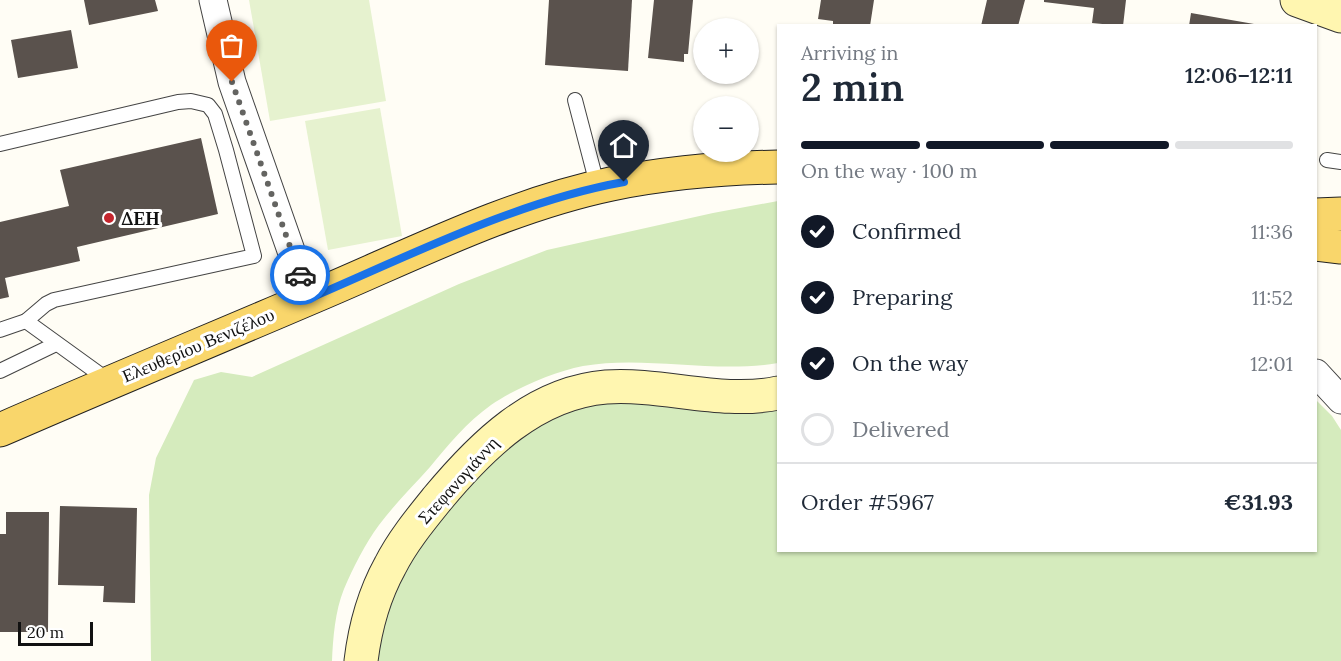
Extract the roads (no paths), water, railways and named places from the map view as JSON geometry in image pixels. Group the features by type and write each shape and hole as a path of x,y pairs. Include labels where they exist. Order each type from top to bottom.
{"main road":[{"name":"Ελευθερίου Βενιζέλου","path":"0,430 492,221 598,188 640,179 777,166"},
{"path":"1317,215 1341,214"},
{"path":"1317,244 1341,248"}],"street":[{"path":"213,0 232,82 308,299"},
{"path":"1297,0 1341,16"},
{"path":"1317,374 1341,400"},
{"name":"Στεφανογιάννη","path":"361,661 371,610 396,556 431,507 476,455 491,440 523,417 558,398 598,388 631,387 740,396 777,393"}],"lane":[{"path":"575,100 598,188"},
{"path":"0,144 178,102 191,101 208,105 215,114 226,150 254,256 54,300 26,321 0,330"},
{"path":"26,321 110,382"},
{"path":"0,371 56,344"}],"place":[{"name":"ΔΕΗ","path":"109,218"}]}
